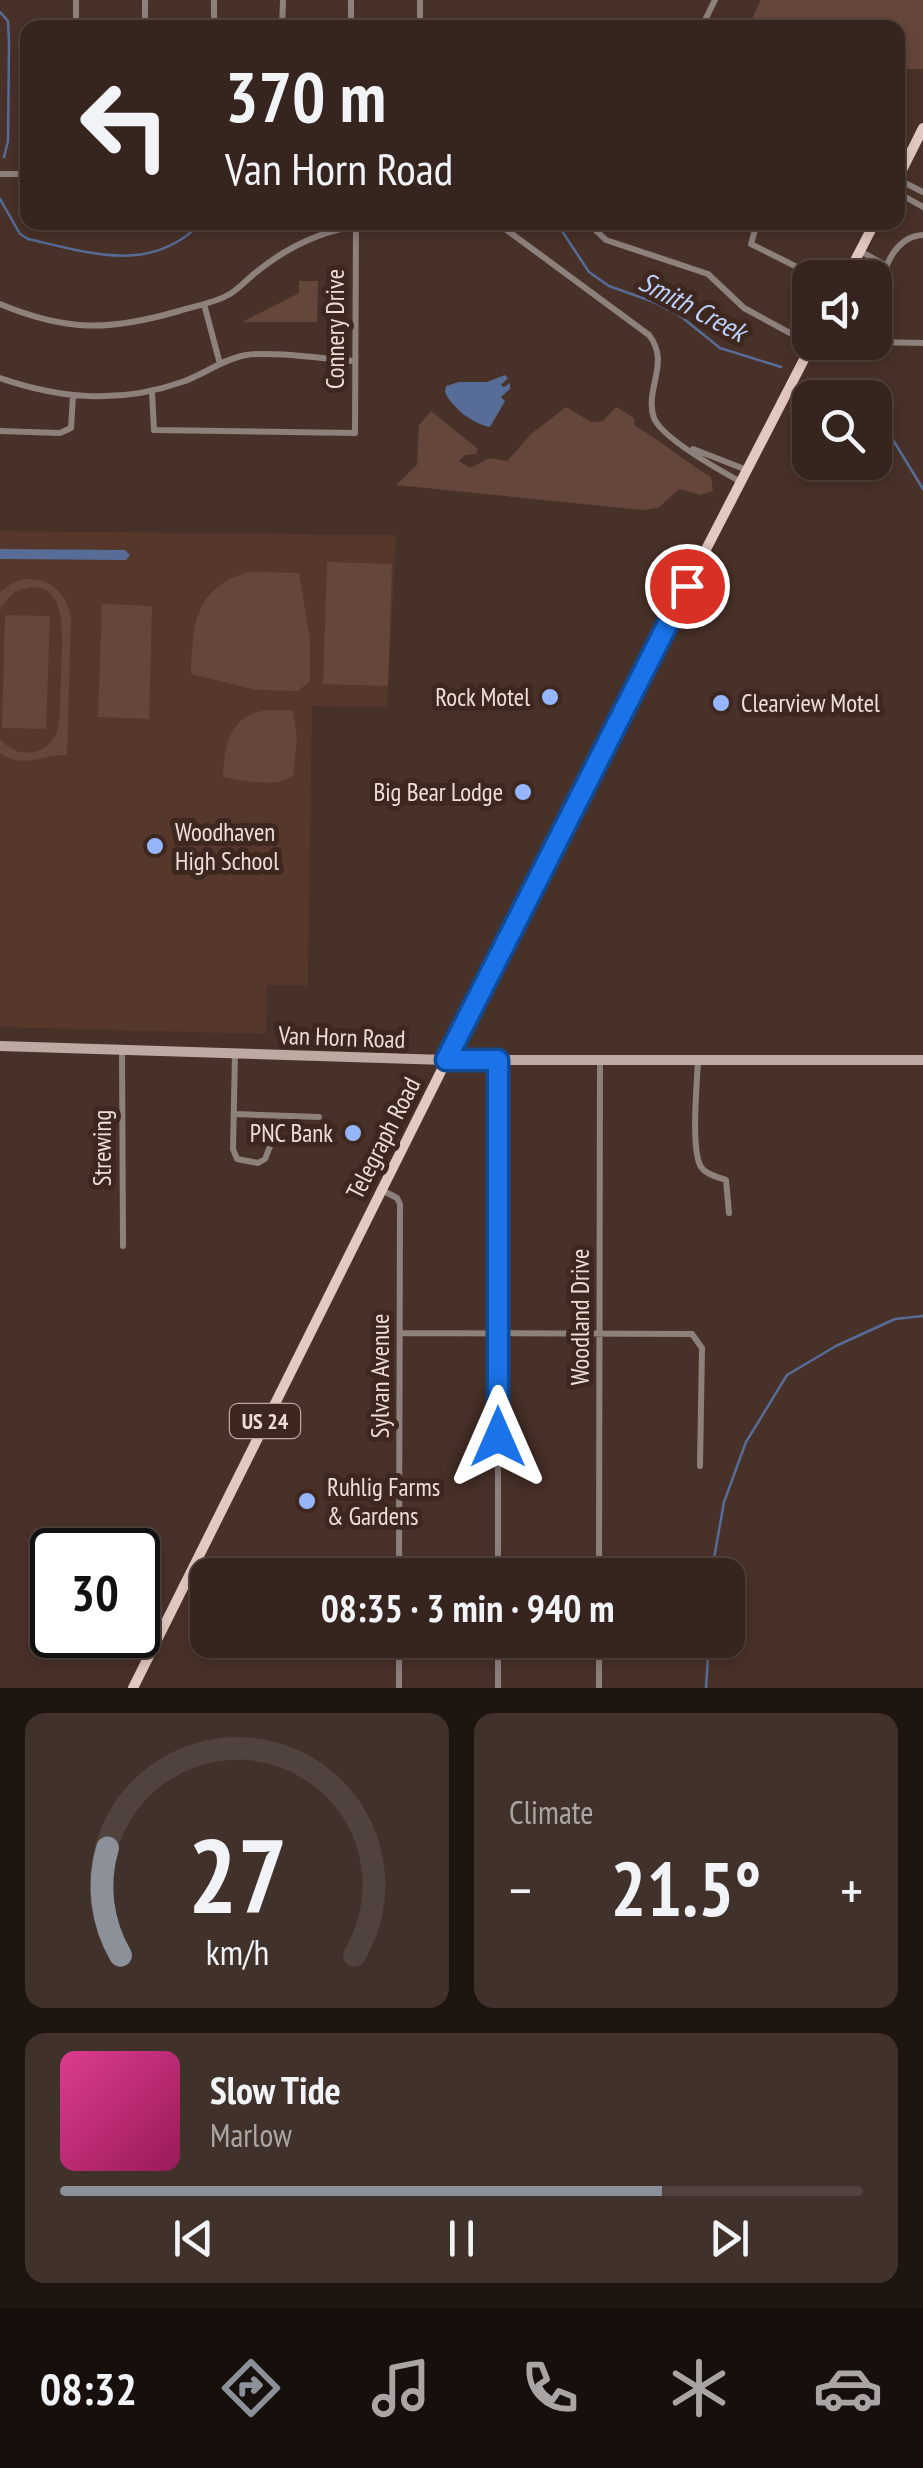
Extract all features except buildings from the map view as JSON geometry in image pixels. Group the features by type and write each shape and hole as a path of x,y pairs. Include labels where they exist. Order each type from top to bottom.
{"main road":[{"path":"905,162 923,128"},
{"path":"855,260 870,230"},
{"name":"Telegraph Road","path":"132,1688 380,1188 804,360"}],"street":[{"path":"0,304 67,326 108,328 230,294 292,246 338,230"},
{"name":"Connery Drive","path":"152,392 154,430 355,433 356,230"},
{"path":"506,230 649,335 660,363 652,402 655,420 668,435 741,482"},
{"path":"594,230 606,240 708,274 744,308 792,333"},
{"path":"755,230 752,244 792,265"},
{"path":"891,260 903,240 923,235"},
{"path":"860,251 876,260"},
{"path":"204,304 220,364"},
{"path":"892,342 923,342"},
{"path":"0,378 36,390 73,396 115,396 152,392 247,355 354,360"},
{"path":"0,431 60,432 71,428 73,396"},
{"path":"688,447 747,470"},
{"name":"Van Horn Road","path":"0,1046 446,1060 923,1060"},
{"name":"Strewing","path":"122,1050 123,1246"},
{"path":"235,1054 234,1156 240,1161 258,1163 266,1158 282,1116"},
{"path":"498,1060 498,1558"},
{"name":"Woodland Drive","path":"599,1558 600,1060"},
{"path":"698,1060 698,1160 706,1172 726,1180 729,1212"},
{"path":"234,1114 320,1117"},
{"name":"Sylvan Avenue","path":"380,1188 400,1204 399,1558"},
{"path":"400,1333 687,1333 696,1337 702,1348 700,1466"},
{"path":"399,1658 399,1688"},
{"path":"498,1658 498,1688"},
{"path":"599,1658 600,1688"}],"shaded area":[{"path":"761,0 923,0 923,69 905,69 905,20 751,20"},
{"path":"299,281 318,281 317,322 242,322 299,293"},
{"path":"566,407 591,422 603,421 616,407 634,418 635,426 711,477 713,491 701,495 679,489 658,508 642,510 396,485 417,465 419,425 431,411 478,449 476,454 465,455 459,461 470,468 490,458 507,461 531,434"},
{"name":"Woodhaven High School","path":"0,531 396,535 387,707 312,706 308,986 267,985 266,1034 0,1027"},
{"path":"327,562 392,564 388,686 323,684"},
{"path":"249,572 299,573 310,639 310,681 298,691 256,690 191,674 195,624 207,598 231,579"},
{"path":"26,579 57,589 71,618 67,755 25,761 0,753 0,739 14,750 30,753 44,748 56,735 62,642 59,610 46,590 32,587 14,592 0,608 0,592"},
{"path":"102,604 152,606 149,719 98,717"},
{"path":"5,615 50,616 46,729 2,728"},
{"path":"270,710 293,710 297,737 293,776 268,783 223,777 232,732 246,717"}],"water":[{"path":"505,375 508,378 501,385 510,383 510,389 501,397 505,401 490,427 464,414 445,392 446,386 459,382 487,382"},
{"path":"0,549 125,550 130,555 126,560 0,559"}],"waterway":[{"name":"Smith Creek","path":"0,12 8,21 9,43 8,141 4,157"},
{"name":"Smith Creek","path":"0,199 20,234 28,239 97,254 120,256 162,249 193,230"},
{"name":"Smith Creek","path":"561,230 589,272 609,286 679,315 720,348 781,367"},
{"name":"Smith Creek","path":"892,438 923,489"},
{"name":"Smith Creek","path":"714,1558 724,1502 746,1442 787,1375 836,1346 895,1319 923,1316"},
{"name":"Smith Creek","path":"706,1688 708,1658"}],"place":[{"name":"Rock Motel","path":"550,697"},
{"name":"Clearview Motel","path":"721,703"},
{"name":"Big Bear Lodge","path":"523,792"},
{"name":"Woodhaven High School","path":"155,846"},
{"name":"PNC Bank","path":"353,1133"},
{"name":"Ruhlig Farms & Gardens","path":"307,1501"}],"route":[{"path":"498,1437 498,1060 446,1060 687,586"}]}
